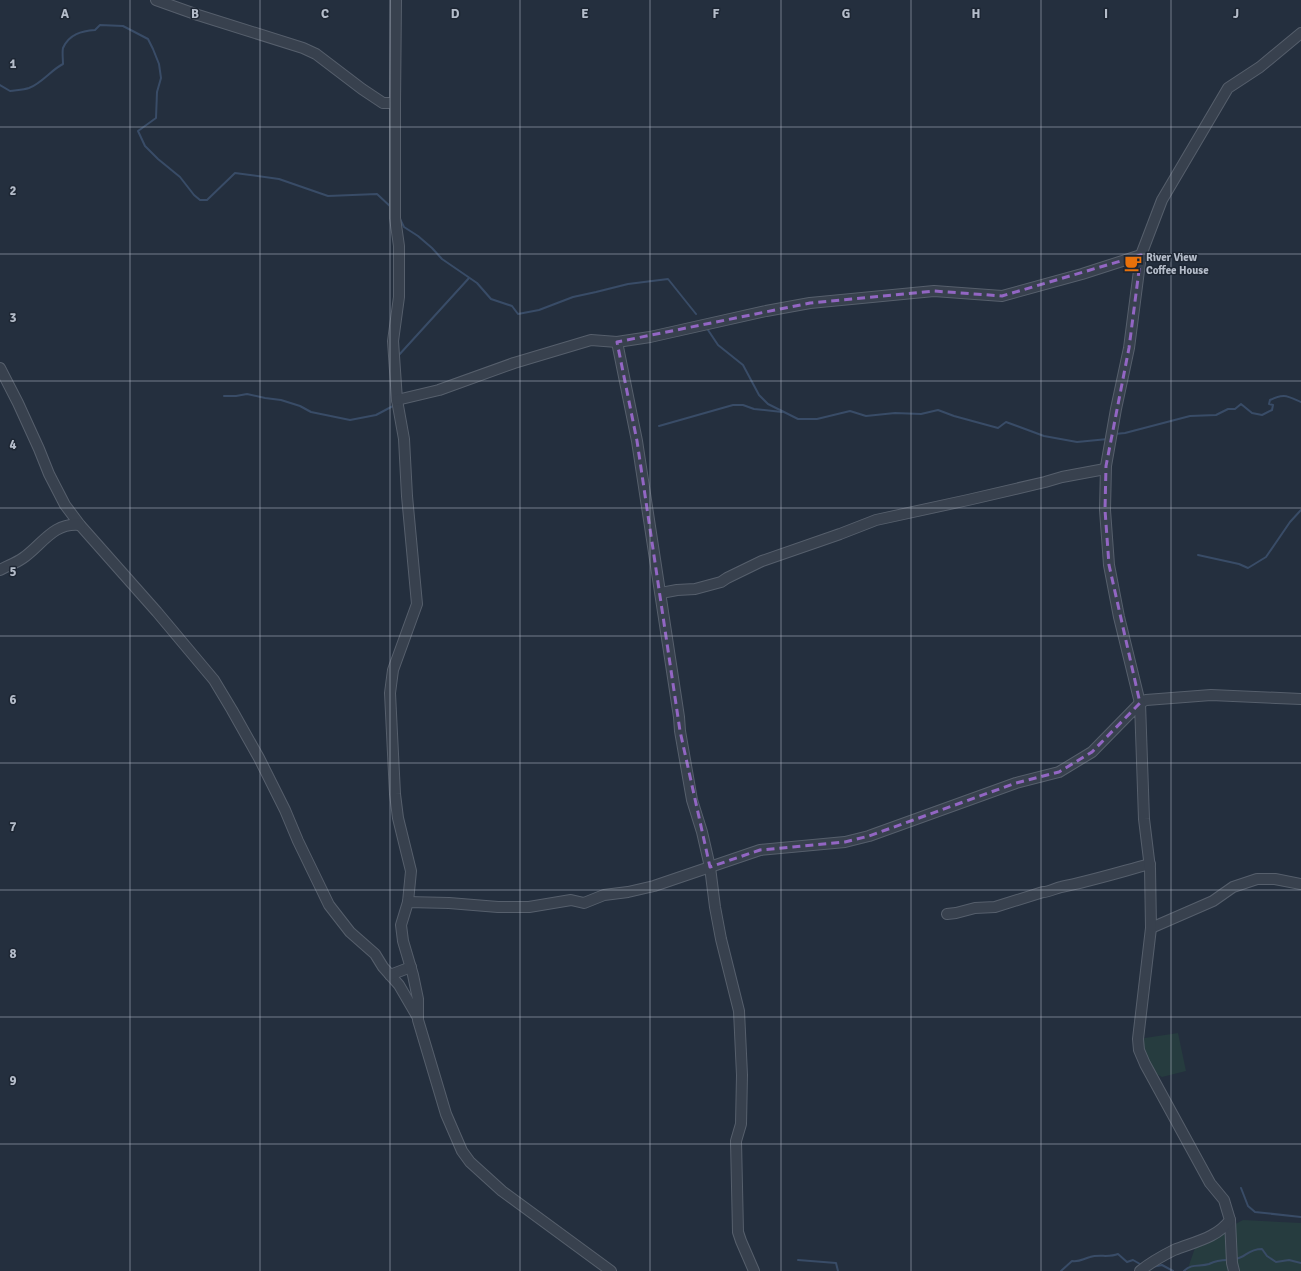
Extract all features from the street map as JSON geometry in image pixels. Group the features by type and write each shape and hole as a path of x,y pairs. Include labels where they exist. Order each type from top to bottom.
{"street":[{"path":"156,0 198,15 303,48 316,54 383,103 395,103"},
{"path":"396,0 395,218 399,246 399,297 393,341 397,400 404,439 407,496 418,604 393,670 390,693 395,794 398,818 411,871 408,902 401,925 403,941 411,967 418,999 418,1020"},
{"path":"1233,1264 1230,1220 1224,1200 1210,1183 1145,1064 1139,1050 1138,1039 1151,928 1150,864 1144,819 1140,703 1119,617 1109,565 1105,510 1106,469 1116,408 1129,348 1141,255 1162,200 1228,88 1260,67 1301,33"},
{"path":"397,400 440,390 514,363 592,340 617,342 650,337 766,311 810,303 934,291 1002,296 1082,274 1141,255"},
{"path":"617,342 637,441 641,477 661,593 680,732 692,800 702,832 710,867 721,939 739,1011 742,1082 741,1124 736,1141 738,1232 754,1271"},
{"path":"0,368 18,403 49,474 65,505 80,525 214,680 259,758 329,905 350,932 375,954 383,967 399,985 410,1003 418,1020 446,1114 462,1151 470,1162 502,1191 611,1271"},
{"path":"661,593 695,589 721,582 762,561 876,520 968,500 1062,477 1106,469"},
{"path":"0,570 22,559 60,528 71,524 80,525"},
{"path":"408,902 449,903 498,907 529,907 571,900 584,903 604,895 628,892 654,886 760,850 845,842 869,836 1016,783 1059,772 1092,752 1140,703 1146,700 1211,695 1301,699"},
{"path":"947,914 956,914 975,908 1002,905 1043,892 1050,892 1058,888 1150,864"},
{"path":"1151,928 1213,900 1233,887 1257,879 1275,879 1301,884"},
{"path":"390,975 411,967"},
{"path":"1140,1271 1153,1260 1198,1242 1222,1229 1230,1220"}],"highlighted area":[{"path":"1141,255 1129,348 1106,466 1105,510 1109,565 1140,703 1092,752 1059,772 1016,783 869,836 845,842 760,850 710,867 680,731 637,441 617,342 810,303 934,291 1002,296"}],"green space":[{"path":"1178,1033 1186,1071 1162,1077 1147,1069 1138,1039"},
{"path":"1243,1220 1301,1223 1301,1271 1187,1271 1196,1245"}],"waterway":[{"path":"0,85 10,91 27,89 34,86 63,64 63,48 72,36 81,32 95,30 100,25 123,26 148,39 159,64 161,78 157,92 156,118 138,131 145,146 180,177 194,195 200,200 207,200 235,173 279,179 328,196 377,194 392,208"},
{"path":"400,219 404,227 418,236 442,259 477,283 491,299 512,306 518,314 539,310 573,297 628,284 668,279 696,314"},
{"path":"398,356 469,278"},
{"path":"706,327 718,345 743,365 759,395 768,404 798,419 817,419 850,411 866,416 895,413 921,414 938,410 998,428 1006,422 1044,436 1077,442 1108,439"},
{"path":"224,396 247,394 281,400 300,406 311,412 350,420 376,415 393,406"},
{"path":"1115,434 1125,433 1190,416 1216,415 1228,409 1235,409 1241,404 1252,413 1262,415 1272,410 1273,405 1269,404 1270,400 1282,396 1286,396 1301,402"},
{"path":"659,426 733,405 743,405 754,409 782,412"},
{"path":"1198,555 1239,564 1248,568 1266,557 1290,522 1301,510"},
{"path":"1241,1188 1248,1206 1255,1212 1301,1217"},
{"path":"1235,1259 1242,1257 1253,1250 1262,1249 1267,1256 1276,1262 1289,1260 1301,1263"},
{"path":"1061,1271 1072,1261 1080,1261 1090,1257 1111,1256 1118,1254 1127,1262 1133,1260 1140,1264"},
{"path":"798,1260 836,1263 838,1271"},
{"path":"1184,1271 1193,1266 1206,1265 1218,1261 1228,1260"},
{"path":"1152,1267 1162,1265 1173,1271"}],"place":[{"name":"River View Coffee House","path":"1133,263"}]}
